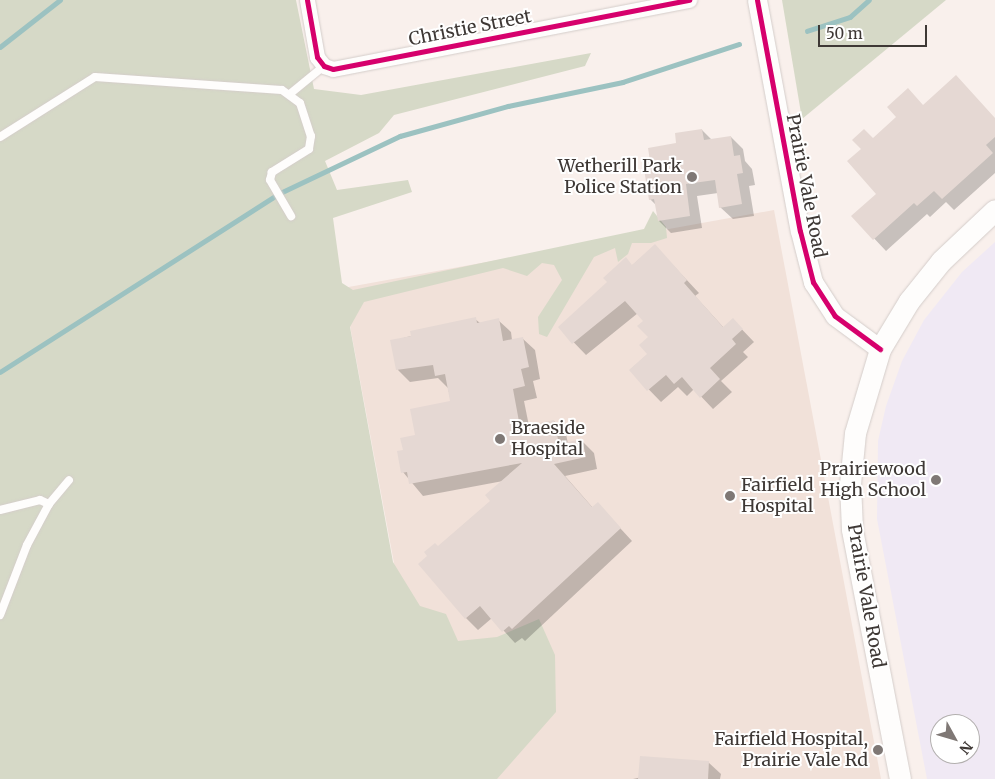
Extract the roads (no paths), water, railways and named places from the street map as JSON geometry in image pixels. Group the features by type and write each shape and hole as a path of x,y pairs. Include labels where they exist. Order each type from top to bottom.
{"main road":[{"path":"880,349 909,301 935,268 995,210"},
{"name":"Prairie Vale Road","path":"880,349 854,434 850,484 852,529 900,779"}],"street":[{"path":"307,0 318,57 324,66"},
{"name":"Christie Street","path":"324,66 333,69 689,0"},
{"name":"Prairie Vale Road","path":"757,0 800,230 813,282 835,316 880,349"}],"lane":[{"path":"291,94 324,66"},
{"path":"0,138 95,77 282,90 291,94 300,103 311,136 309,148 272,172 270,180 291,216"},
{"path":"0,615 27,545 49,504 68,480"},
{"path":"0,510 40,500 49,504"}],"waterway":[{"path":"0,47 60,0"},
{"path":"807,31 850,17 869,0"},
{"path":"0,372 278,194 400,136 508,106 623,82 739,44"}],"place":[{"name":"Wetherill Park Police Station","path":"692,177"},
{"name":"Braeside Hospital","path":"500,439"},
{"name":"Prairiewood High School","path":"936,480"},
{"name":"Fairfield Hospital","path":"730,496"},
{"name":"Fairfield Hospital, Prairie Vale Rd","path":"878,750"}]}
